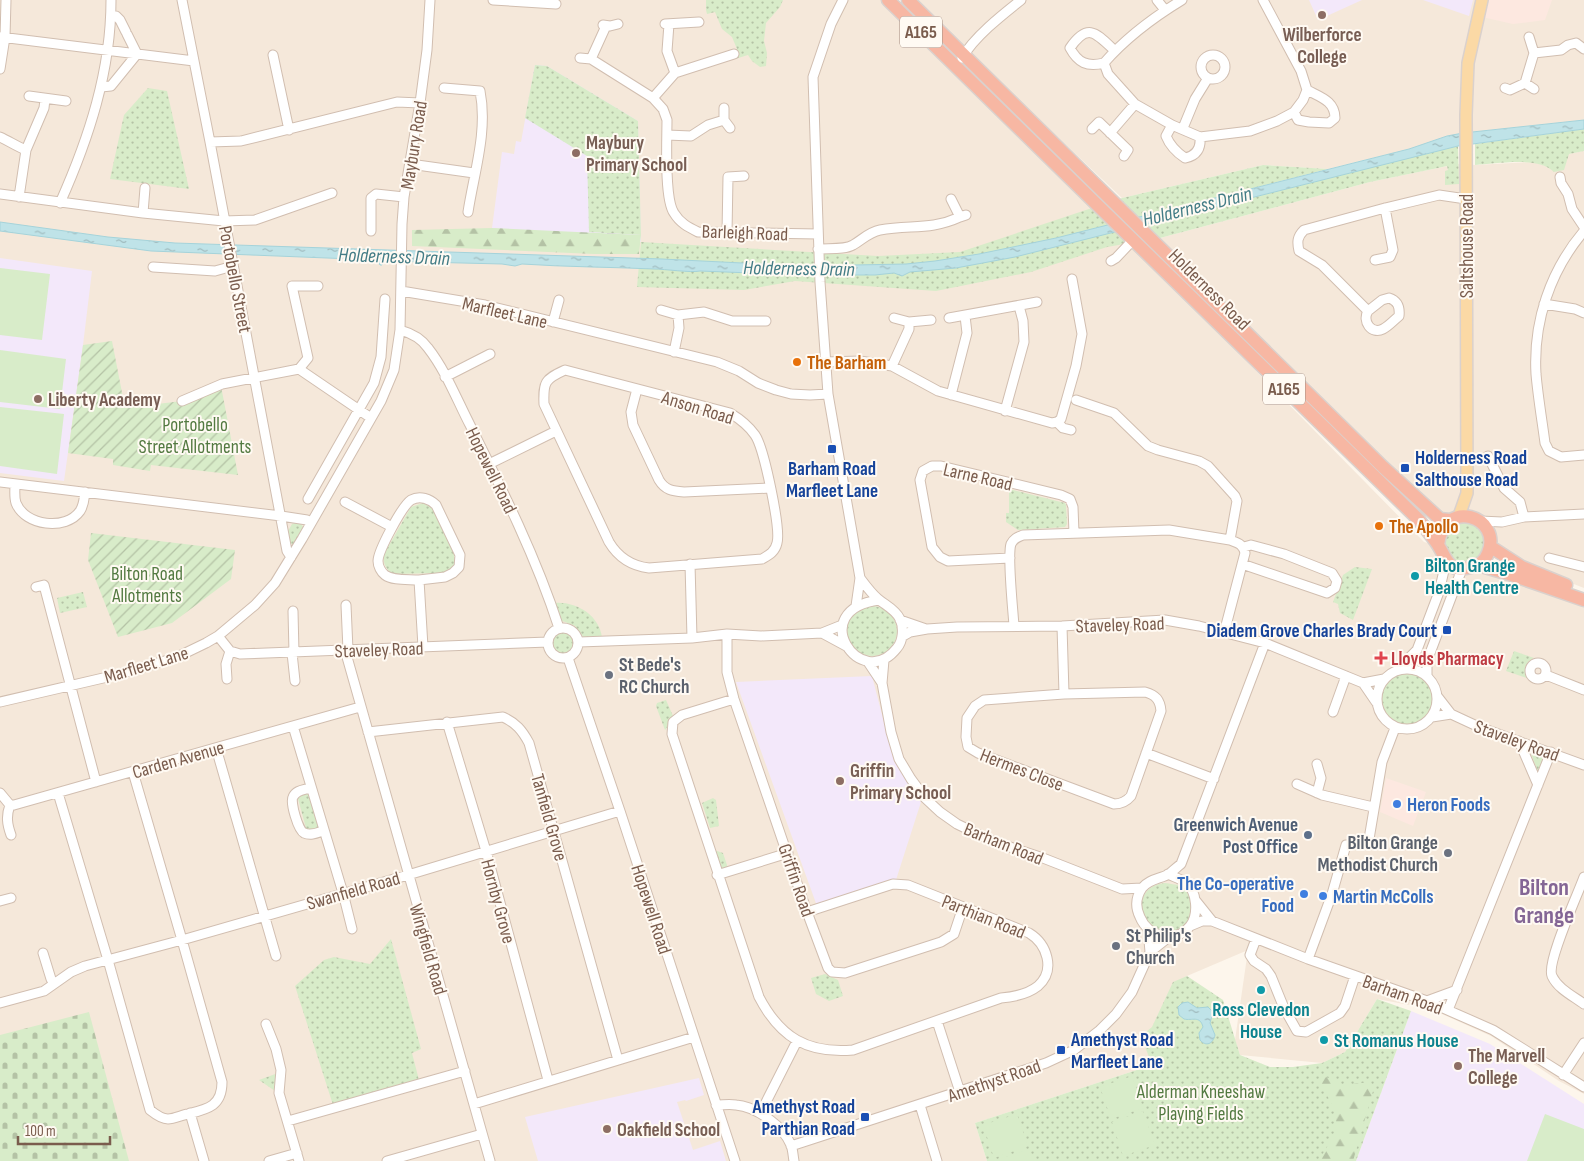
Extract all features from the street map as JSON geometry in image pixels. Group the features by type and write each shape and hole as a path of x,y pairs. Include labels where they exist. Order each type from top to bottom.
{"highway":[{"name":"Holderness Road","path":"888,0 1114,221 1134,235 1440,518 1454,518"},
{"name":"Holderness Road","path":"908,0 1125,213 1134,235 1373,477 1419,520 1438,545"},
{"name":"A165","path":"1454,518 1468,516 1478,520"},
{"path":"1438,545 1439,534 1442,528 1454,518"},
{"path":"1446,562 1462,569 1478,565 1486,558 1491,547 1489,533 1478,520"},
{"name":"A165","path":"1438,545 1446,562"},
{"path":"1491,547 1522,567 1584,592"},
{"path":"1478,565 1584,600"}],"main road":[{"name":"Saltshouse Road","path":"1478,520 1467,493 1466,115 1468,64 1482,0"},
{"name":"Saltshouse Road","path":"1454,518 1467,493"}],"street":[{"path":"0,69 6,0"},
{"path":"60,202 84,145 101,87 108,50 111,0"},
{"name":"Portobello Street","path":"182,0 254,377 269,427 280,516 287,551 291,557"},
{"name":"Maybury Road","path":"401,291 404,197 427,50 430,0"},
{"path":"493,0 556,4"},
{"path":"844,0 831,24 813,77 820,282 828,394 860,578 856,606"},
{"path":"954,65 997,20 1021,0"},
{"path":"1157,0 1165,10"},
{"path":"1115,51 1097,34 1087,33 1077,38 1070,48 1075,58 1092,66 1104,63 1115,51 1165,10 1182,0"},
{"path":"1104,63 1108,74 1135,104 1172,125 1183,128 1200,137 1250,131 1277,121 1294,112 1303,100 1307,90 1301,71 1263,0"},
{"path":"111,16 116,16 120,20 137,54"},
{"path":"675,73 667,51 667,24 699,22"},
{"path":"591,59 605,26 618,24"},
{"path":"2,37 194,61"},
{"path":"1505,88 1510,90 1525,83 1534,53 1529,37"},
{"path":"1534,53 1560,50 1576,43 1584,48"},
{"path":"101,87 111,86 137,54"},
{"path":"273,55 289,130"},
{"name":"Barleigh Road","path":"580,58 591,59 653,98 663,109 667,120 669,197 672,212 683,225 698,232 818,234"},
{"path":"653,98 675,73 729,58"},
{"path":"1183,128 1195,99 1208,78"},
{"path":"1525,83 1534,89"},
{"path":"444,88 480,91 483,105 482,131 468,212"},
{"path":"1294,112 1298,120 1309,122 1329,123 1335,118 1332,104 1307,90"},
{"path":"30,96 66,101"},
{"path":"19,197 26,150 44,108 45,99"},
{"path":"210,142 241,141 397,102 420,103"},
{"path":"1110,133 1135,104"},
{"path":"724,108 724,120 730,128"},
{"path":"667,135 691,136 708,125 724,120"},
{"path":"1092,129 1098,122 1128,150 1124,156"},
{"path":"1172,125 1166,136 1168,143 1177,153 1185,158 1192,157 1197,152 1201,145 1200,137"},
{"path":"0,137 26,150"},
{"path":"410,164 474,173"},
{"path":"727,233 728,177 744,176"},
{"path":"1560,177 1561,184 1568,194 1572,209 1584,227"},
{"path":"143,213 145,188"},
{"path":"0,194 143,213 224,221 254,220 332,193"},
{"path":"371,231 371,198 376,194 404,197"},
{"path":"1368,311 1322,265 1299,251 1297,242 1304,230 1385,208 1439,196 1466,199"},
{"path":"819,253 852,246 864,236 878,230 946,224 963,216 951,199"},
{"path":"1375,260 1390,258 1393,250 1385,208"},
{"path":"1584,231 1563,260 1550,286 1537,336 1536,374 1545,443 1548,451 1561,456 1584,455"},
{"path":"1111,261 1116,258 1134,235"},
{"path":"153,267 215,271 232,262"},
{"path":"826,362 860,361 892,366 938,391 1005,411 1052,423 1058,422 1061,419 1067,399 1082,334 1077,289 1072,279"},
{"path":"182,401 222,384 299,369 308,358 292,286 318,286"},
{"name":"Marfleet Lane","path":"0,702 116,675 175,658 218,636 255,605 275,583 381,401 394,370 400,330 401,291 485,305 717,362 758,382 791,394 828,394"},
{"path":"308,499 374,383 381,357 385,299"},
{"path":"553,322 560,299"},
{"path":"948,318 1037,302"},
{"path":"1544,304 1575,309 1584,313"},
{"path":"1005,411 1024,342 1023,320 1019,306"},
{"path":"661,310 678,315 704,312 732,320 766,322"},
{"path":"674,352 679,328 678,315"},
{"path":"951,395 967,333 965,316"},
{"path":"894,318 908,322 930,320"},
{"path":"892,366 909,329 908,322"},
{"name":"Hopewell Road","path":"400,330 410,333 428,346 445,377 523,532 558,628"},
{"path":"445,377 490,354"},
{"path":"299,369 371,418"},
{"name":"Anson Road","path":"565,370 730,413 743,421 756,436 762,449 768,469 778,536 773,552 762,560 676,566 642,567 626,561 619,556 609,542 556,432 544,404 543,388 551,376 565,370"},
{"path":"637,389 632,412 633,425 659,480 665,488 673,492 684,492 770,488"},
{"path":"1076,400 1114,413 1148,446 1199,461 1208,466 1235,496 1237,501 1230,540"},
{"path":"1058,422 1063,428 1071,430"},
{"path":"489,464 556,432"},
{"path":"1488,461 1504,488 1520,502 1524,516"},
{"name":"Larne Road","path":"1010,558 948,560 940,557 932,548 920,480 923,471 932,466 941,466 1061,495 1070,499 1074,534"},
{"path":"0,482 280,516 307,520 310,523"},
{"path":"15,484 14,496 20,510 29,518 50,523 63,522 77,514 84,503 85,492"},
{"path":"421,498 430,500 436,505 460,555 459,567 453,574 445,577 419,580 390,578 380,570 378,560 392,527 411,500 421,498"},
{"path":"346,502 392,527"},
{"path":"1478,520 1502,522 1524,516 1584,514"},
{"path":"1489,533 1502,522"},
{"path":"1014,626 1010,558 1011,545 1014,539 1023,534 1169,530 1230,540 1244,547 1245,553 1224,633"},
{"path":"1242,564 1327,593 1335,588 1337,580 1332,573 1284,554 1251,545 1244,547"},
{"path":"1549,558 1584,567"},
{"path":"1398,669 1415,670 1427,676 1434,685 1437,696 1437,707 1432,717 1422,726 1409,730 1395,728 1382,718 1376,702 1363,683 1384,679 1398,669 1417,650 1439,592 1446,562"},
{"path":"690,564 692,638"},
{"path":"1427,676 1426,661 1462,569"},
{"path":"822,633 846,646 857,658 868,662 884,660 891,656 900,643 902,636 900,620 890,607 868,590 860,578"},
{"path":"419,580 423,647"},
{"path":"36,587 44,585 96,782"},
{"path":"846,646 842,634 842,625 847,615 856,606 879,600"},
{"name":"Wingfield Road","path":"346,606 347,650 360,707 490,1161"},
{"path":"293,612 295,681"},
{"name":"Staveley Road","path":"900,620 927,629"},
{"name":"Staveley Road","path":"902,636 910,632 927,629 1062,626 1165,620 1266,643 1363,683"},
{"path":"579,642 692,638 727,634 761,636 822,633 842,625"},
{"path":"1062,626 1064,694"},
{"path":"558,628 570,629 576,633 579,642 575,654 568,658 556,656 550,651 548,642 553,631 558,628"},
{"name":"Griffin Road","path":"727,634 728,672 734,699 807,912 826,964 832,972 845,973 941,942 954,934 963,907"},
{"path":"218,636 230,651 226,664 227,679"},
{"name":"Staveley Road","path":"230,651 240,654 293,653 548,642"},
{"path":"1136,908 1142,888 1148,882 1168,874 1181,864 1266,643"},
{"name":"Hopewell Road","path":"568,658 735,1161"},
{"name":"Barham Road","path":"884,660 882,683 891,732 899,759 925,798 940,812 957,824 992,841 1043,858 1122,889 1142,888"},
{"name":"Barham Road","path":"868,662 882,683"},
{"path":"1546,675 1584,690"},
{"path":"1333,712 1346,676"},
{"path":"1376,702 1378,690 1384,679"},
{"name":"Hermes Close","path":"1145,692 1159,699 1161,711 1131,796 1124,802 1114,804 978,754 968,747 966,737 967,718 975,706 984,700 1064,694 1145,692"},
{"name":"Staveley Road","path":"1437,696 1451,714 1479,727 1584,764"},
{"name":"Parthian Road","path":"734,699 682,715 673,722 672,734 759,997 770,1017 797,1042 805,1046 839,1052 870,1046 1001,998 1013,997 1030,991 1042,982 1047,972 1048,962 1045,950 1038,939 1028,932 908,885 893,884 807,912"},
{"name":"Carden Avenue","path":"10,805 360,707"},
{"name":"Staveley Road","path":"1432,717 1451,714"},
{"name":"Tanfield Grove","path":"368,732 503,716 523,731 529,743 618,1060"},
{"name":"Hornby Grove","path":"447,722 486,851 548,1080"},
{"path":"293,726 352,929"},
{"path":"1308,959 1332,894 1346,845 1364,844 1369,839 1382,762 1395,728"},
{"path":"1519,741 1538,785"},
{"path":"216,748 276,956"},
{"path":"1448,1010 1551,752"},
{"path":"1146,753 1214,779"},
{"path":"1317,764 1321,778 1317,792"},
{"path":"58,793 150,1110 160,1117 168,1119 190,1113 211,1107 222,1092 222,1082 133,772"},
{"path":"1297,784 1317,792 1373,808"},
{"path":"310,788 298,791 293,796 291,802 299,830 312,835 323,831"},
{"path":"0,793 10,805 7,814 10,835"},
{"name":"Swanfield Road","path":"0,1003 44,991 71,972 84,966 182,940 620,811"},
{"path":"718,875 788,854"},
{"path":"1181,864 1187,883 1196,901 1190,926"},
{"path":"1168,874 1187,883"},
{"path":"1584,877 1553,958 1551,974 1558,985 1584,1004"},
{"path":"1122,889 1148,929 1158,935 1169,937 1202,921 1212,921"},
{"path":"0,901 11,898"},
{"name":"Barham Road","path":"1196,901 1212,921 1308,959 1427,1001 1493,1030 1584,1087"},
{"name":"Amethyst Road","path":"1148,929 1150,952"},
{"name":"Amethyst Road","path":"792,1146 1046,1063 1080,1045 1100,1030 1117,1012 1132,992 1150,952 1169,937"},
{"path":"1256,939 1250,954 1254,962 1266,969 1271,976 1284,1008 1297,1031 1306,1032 1340,1013 1345,1006 1355,976"},
{"path":"43,952 54,984"},
{"path":"1427,1001 1457,990"},
{"path":"937,1021 960,1092"},
{"path":"266,1024 276,1049 281,1070 279,1093 298,1157 269,1161"},
{"path":"474,1104 694,1037"},
{"path":"760,1112 797,1042"},
{"path":"1563,1074 1584,1043"},
{"path":"276,1049 286,1046"},
{"path":"288,1121 465,1071"},
{"path":"716,1105 738,1105 760,1112 776,1125 792,1146 794,1161"},
{"path":"920,1105 937,1161"},
{"path":"190,1113 204,1161"},
{"path":"387,1161 482,1134"}],"shaded area":[{"path":"0,0 882,0 1085,197 1424,542 1459,552 1584,601 1584,1094 1559,1081 1491,1036 1431,1009 1377,999 1345,1052 1322,1063 1240,1055 1235,1040 1248,950 1187,976 1152,1065 975,1123 987,1161 0,1161"},
{"path":"913,0 1584,0 1584,120 1447,136 1409,149 1328,169 1263,165 1122,198"},
{"name":"Wilberforce College","path":"1309,0 1362,0 1318,20"},
{"path":"1423,0 1473,0 1469,16"},
{"path":"1487,0 1552,0 1545,20 1513,24 1482,17"},
{"name":"Maybury Primary School","path":"535,65 547,66 638,121 641,242 492,228 502,152 514,154 516,141 521,142"},
{"path":"1584,151 1584,588 1470,544 1160,238 1370,182 1438,168 1458,164 1533,162 1549,167 1568,154"},
{"name":"Liberty Academy","path":"0,258 92,271 64,481 0,473"},
{"name":"Griffin Primary School","path":"872,676 894,761 921,802 895,883 817,906 736,682"},
{"path":"1386,778 1426,792 1413,826 1380,812"},
{"name":"The Marvell College","path":"1411,1011 1490,1044 1584,1104 1584,1161 1356,1161"},
{"name":"Oakfield School","path":"699,1078 704,1095 677,1102 693,1150 720,1141 726,1161 538,1161 525,1117"}],"green space":[{"path":"706,0 783,0 780,7 766,23 764,41 767,53 766,66 760,67 748,55 735,59 732,53 737,49 732,37 722,29 715,12 707,14"},
{"path":"535,65 547,66 638,121 641,235 589,232 587,156 525,118"},
{"path":"148,88 167,91 189,189 110,179 124,115"},
{"path":"1584,129 1584,151 1569,154 1564,170 1554,172 1547,167 1528,162 1475,165 1475,144"},
{"path":"1458,146 1459,184 1445,185 1447,166 1370,182 1160,238 1107,247 1031,272 936,291 795,281 744,290 637,287 641,242 878,256 960,252 1122,198 1263,165 1328,169 1140,217 1147,224"},
{"path":"492,228 641,235 639,254 594,254 412,246 412,230"},
{"path":"0,268 50,274 42,340 0,335"},
{"name":"Portobello Street Allotments","path":"112,341 125,408 198,399 221,386 238,475 151,465 150,471 113,465 113,459 68,453 83,345"},
{"path":"0,350 66,359 60,409 0,402"},
{"path":"0,407 64,414 57,474 0,466"},
{"path":"1009,489 1065,503 1067,524 1065,527 1018,530 1006,522 1006,513 1009,513"},
{"path":"423,503 434,509 454,552 455,564 450,570 443,573 393,574 385,566 384,554 411,507"},
{"path":"1467,520 1483,528 1486,547 1479,559 1458,564 1444,550 1445,536 1450,527"},
{"path":"292,524 301,524 304,528 293,545 290,543 288,531"},
{"name":"Bilton Road Allotments","path":"91,533 235,550 231,579 172,623 118,637 88,560"},
{"path":"1355,567 1372,569 1353,620 1340,613 1338,604 1333,602 1343,575"},
{"path":"83,592 87,607 60,613 57,598"},
{"path":"554,603 570,604 585,611 596,622 602,637 584,638 575,626 560,620"},
{"path":"872,606 882,608 890,613 895,621 897,631 895,641 890,649 882,654 872,656 862,654 854,649 849,641 847,631 849,621 854,613 862,608"},
{"path":"562,632 570,635 573,643 570,651 562,654 554,651 551,643 554,635"},
{"path":"1514,651 1534,658 1526,666 1527,678 1506,671"},
{"path":"1407,674 1421,678 1429,686 1433,700 1429,714 1421,722 1407,726 1393,722 1385,714 1381,700 1385,686 1393,678"},
{"path":"666,700 673,716 665,730 656,706 657,703"},
{"path":"1529,749 1547,755 1539,774"},
{"path":"310,791 320,828 307,832 297,795"},
{"path":"713,798 716,800 719,826 710,828 702,803"},
{"path":"714,850 723,853 729,871 719,869"},
{"path":"1165,883 1180,886 1186,891 1191,904 1189,918 1185,925 1174,932 1163,932 1153,928 1146,921 1142,912 1142,902 1145,893 1153,887"},
{"path":"391,939 421,1049 412,1053 419,1080 333,1105 295,986 324,960 334,957 370,964"},
{"path":"825,974 838,980 843,996 829,1001 816,994 811,978"},
{"name":"Alderman Kneeshaw Playing Fields","path":"1187,976 1223,1000 1240,1055 1270,1067 1293,1067 1322,1063 1345,1052 1377,999 1411,1011 1356,1161 987,1161 975,1123 1152,1065 1141,1036 1152,1027 1173,982"},
{"path":"89,1012 129,1161 0,1161 0,1035"},
{"path":"278,1073 274,1087 275,1091 259,1080"},
{"path":"1132,1076 1143,1108 1111,1119 1100,1087"},
{"path":"1326,1077 1343,1085 1371,1082 1373,1091 1353,1161 1318,1161 1332,1138 1336,1125 1333,1108 1318,1082"},
{"path":"1143,1111 1155,1145 1123,1156 1112,1122"},
{"path":"1017,1114 1028,1146 994,1158 983,1125"},
{"path":"1545,1114 1584,1129 1584,1161 1527,1161"},
{"path":"1028,1149 1032,1161 996,1161 996,1160"}],"water":[{"name":"Holderness Drain","path":"1584,120 1584,129 1458,146 1015,257 956,268 910,272 902,276 894,273 875,275 803,275 522,264 515,266 502,264 382,261 382,265 380,265 377,260 151,251 0,231 0,222 108,237 175,243 662,259 802,266 906,264 979,254 1056,238 1409,149 1447,136"},
{"path":"1188,1002 1197,1008 1208,1007 1213,1012 1210,1023 1215,1035 1213,1041 1209,1044 1200,1040 1199,1033 1203,1027 1200,1021 1184,1019 1179,1015 1178,1007 1182,1003"}],"place":[{"name":"Wilberforce College","path":"1322,15"},
{"name":"Maybury Primary School","path":"576,153"},
{"name":"The Barham","path":"797,362"},
{"name":"Liberty Academy","path":"38,399"},
{"name":"Barham Road Marfleet Lane","path":"832,449"},
{"name":"Holderness Road Salthouse Road","path":"1405,468"},
{"name":"The Apollo","path":"1379,526"},
{"name":"Bilton Grange Health Centre","path":"1415,576"},
{"name":"Diadem Grove Charles Brady Court","path":"1447,630"},
{"name":"Lloyds Pharmacy","path":"1381,658"},
{"name":"St Bede's RC Church","path":"609,675"},
{"name":"Griffin Primary School","path":"840,781"},
{"name":"Heron Foods","path":"1397,804"},
{"name":"Greenwich Avenue Post Office","path":"1308,835"},
{"name":"Bilton Grange Methodist Church","path":"1448,853"},
{"name":"The Co-operative Food","path":"1304,894"},
{"name":"Martin McColls","path":"1323,896"},
{"name":"St Philip's Church","path":"1116,946"},
{"name":"Ross Clevedon House","path":"1261,990"},
{"name":"St Romanus House","path":"1324,1040"},
{"name":"Amethyst Road Marfleet Lane","path":"1061,1050"},
{"name":"The Marvell College","path":"1458,1066"},
{"name":"Amethyst Road Parthian Road","path":"865,1117"},
{"name":"Oakfield School","path":"607,1129"}],"district":[{"name":"Bilton Grange","path":"1544,901"}]}
